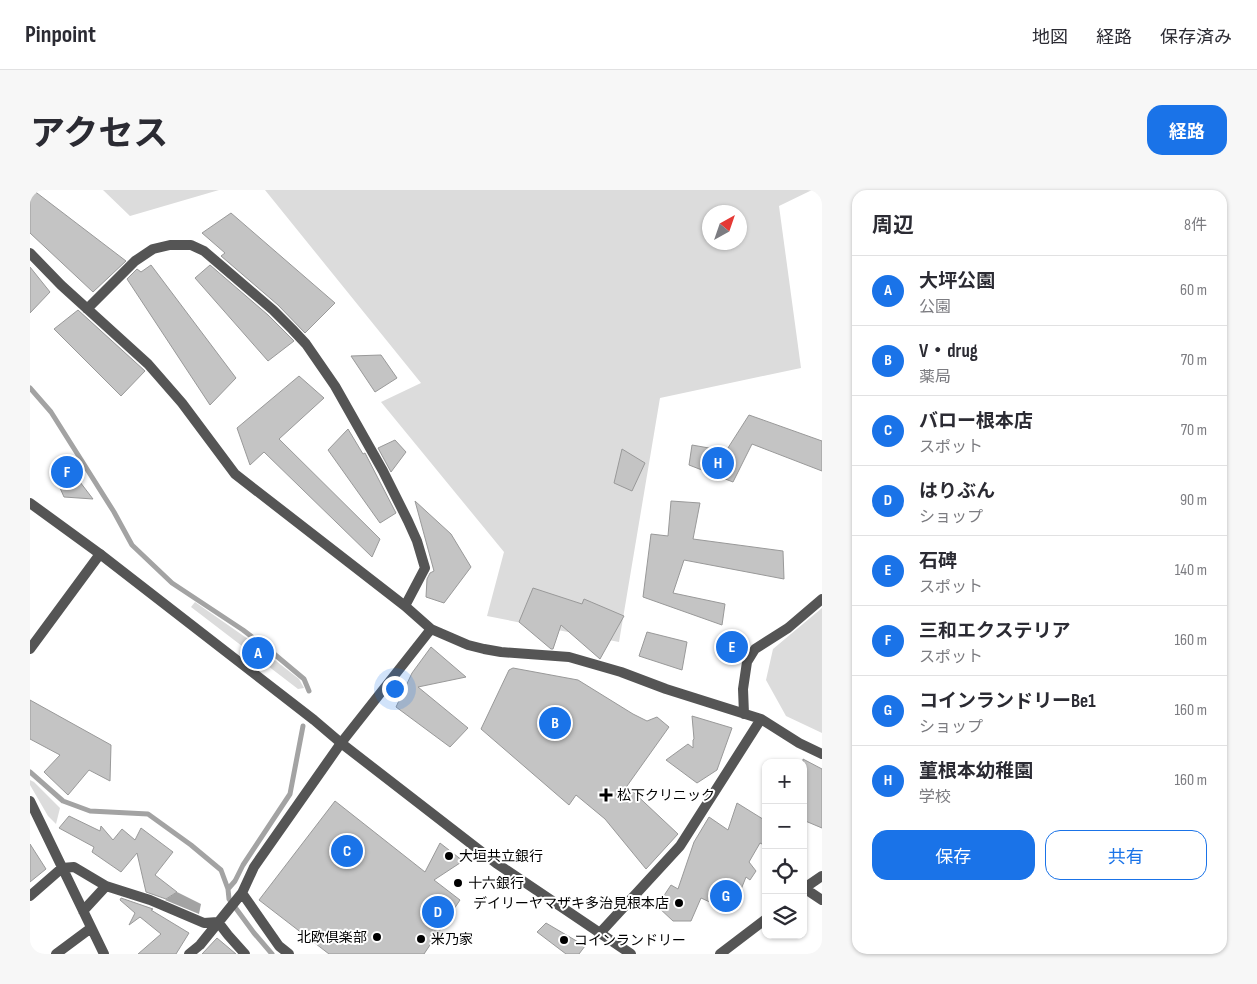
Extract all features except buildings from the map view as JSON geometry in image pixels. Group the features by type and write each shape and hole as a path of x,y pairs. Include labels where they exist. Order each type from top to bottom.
{"street":[{"path":"87,308 135,261 153,249 170,245 191,245 204,251 273,310 306,344 335,386 383,471 417,541 425,568 405,606"},
{"path":"30,253 61,285 148,364 182,403 235,474 405,606 430,629 468,645 484,649 569,657 622,672 666,689 760,719 799,744 822,754"},
{"path":"30,503 100,554 496,864 631,954"},
{"path":"30,649 100,554"},
{"path":"744,714 743,690 747,662 755,648 788,628 822,599"},
{"path":"189,954 200,945 242,893 254,866 341,742 430,629"},
{"path":"599,934 680,846 760,719"},
{"path":"30,802 104,954"},
{"path":"30,896 62,868 74,867 106,886 150,900 204,923 218,922"},
{"path":"807,887 822,876"},
{"path":"83,911 106,886"},
{"path":"807,891 822,900"},
{"path":"242,893 278,946 289,954"},
{"path":"720,954 762,921"},
{"path":"218,922 245,954"},
{"path":"56,954 91,928"}],"shaded area":[{"path":"103,190 219,190 130,216"},
{"path":"265,190 812,190 779,206 801,368 660,398 619,642 487,616 504,552 381,402 421,383"},
{"path":"195,602 248,639 299,679 304,688 298,689 191,607"},
{"path":"822,608 822,733 786,716 766,680 773,649"},
{"path":"30,780 60,808 56,824 48,816 30,785"},
{"path":"177,892 201,904 199,914 165,900"}],"waterway":[{"path":"30,388 51,412 114,512 132,545 172,583 243,630 273,653 304,679 309,691"},
{"path":"272,954 229,899 228,889 290,794 303,726"},
{"path":"30,772 63,801 90,811 148,814 191,845 221,870 228,889"}],"place":[{"name":"菫根本幼稚園","path":"718,463"},
{"name":"三和エクステリア","path":"67,472"},
{"name":"石碑","path":"732,647"},
{"name":"大坪公園","path":"258,653"},
{"name":"V・drug","path":"555,723"},
{"name":"松下クリニック","path":"606,795"},
{"name":"バロー根本店","path":"347,851"},
{"name":"大垣共立銀行","path":"449,856"},
{"name":"十六銀行","path":"458,883"},
{"name":"コインランドリーBe1","path":"726,896"},
{"name":"デイリーヤマザキ多治見根本店","path":"679,903"},
{"name":"はりぶん","path":"438,912"},
{"name":"北欧倶楽部","path":"377,937"},
{"name":"米乃家","path":"421,939"},
{"name":"コインランドリー","path":"564,940"}]}
